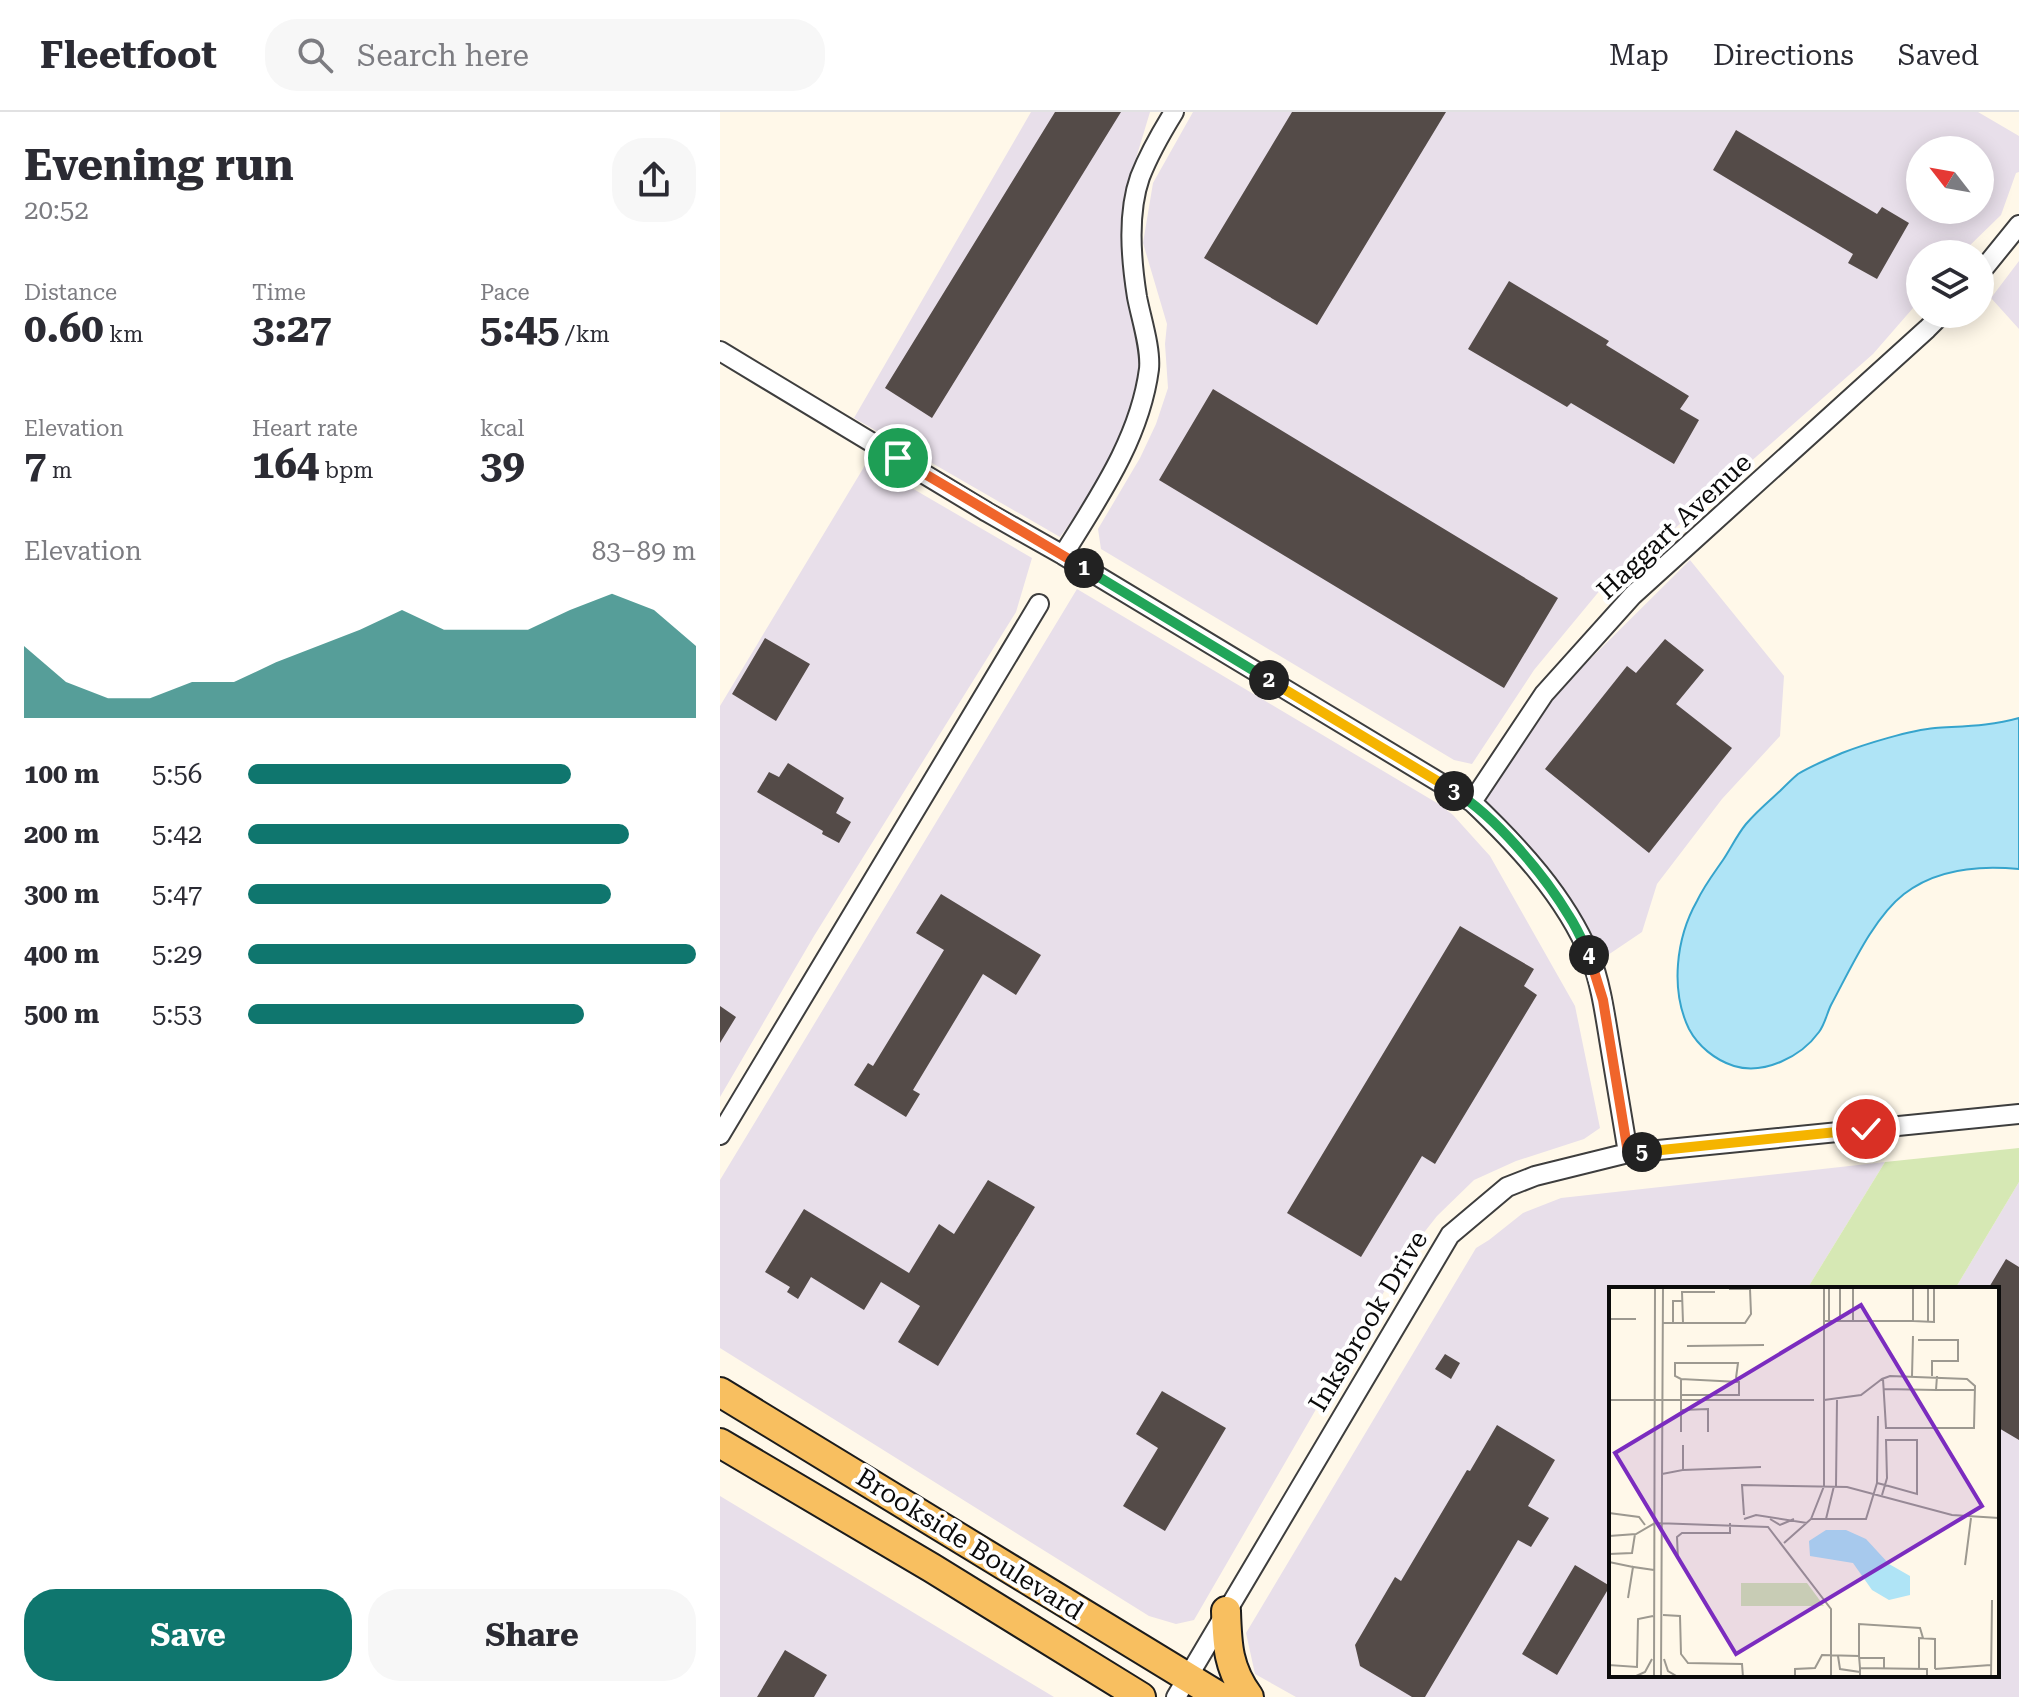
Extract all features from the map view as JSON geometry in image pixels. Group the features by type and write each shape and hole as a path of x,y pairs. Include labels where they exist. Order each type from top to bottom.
{"main road":[{"name":"Brookside Boulevard","path":"720,1392 953,1533 1182,1687 1220,1697"},
{"name":"Brookside Boulevard","path":"720,1443 932,1568 1141,1697"},
{"path":"932,1568 953,1533"},
{"path":"1226,1611 1227,1649 1240,1686 1249,1697"}],"street":[{"path":"1063,555 1104,489 1138,418 1149,366 1131,248 1132,222 1140,179 1155,143 1174,112"},
{"path":"1994,256 2019,225"},
{"name":"Haggart Avenue","path":"1472,802 1544,694 1633,595 1928,328"},
{"path":"720,351 1472,802 1543,878 1570,916 1590,957 1603,1000 1628,1153"},
{"path":"720,1135 1039,604"},
{"name":"Inksbrook Drive","path":"1182,1687 1450,1235 1507,1187 1535,1176 1628,1153 2019,1114"}],"shaded area":[{"path":"1031,112 1150,112 1128,185 1123,259 1142,364 1130,420 1102,479 1060,537 854,418"},
{"path":"1193,112 1978,112 2019,136 2019,172 2001,215 1994,222 1994,136 1906,136 1906,224 1992,224 1975,240 1906,240 1906,316 1873,354 1623,574 1601,589 1534,670 1472,764 1454,760 1101,549 1098,529 1140,458 1168,388 1167,324 1143,243 1153,183"},
{"path":"2019,261 2019,329 1994,301 1994,294"},
{"path":"867,462 1032,558 1016,612 814,936 720,1097 720,706"},
{"path":"1690,560 1784,676 1780,736 1722,799 1657,884 1642,932 1602,959 1574,905 1546,866 1480,802 1549,700"},
{"path":"1077,589 1453,815 1490,856 1575,1006 1600,1128 1584,1139 1516,1161 1474,1180 1437,1216 1385,1290 1194,1620 1176,1624 1149,1616 720,1348 720,1180"},
{"path":"1885,1162 1808,1287 1609,1287 1609,1677 1999,1677 1999,1287 1956,1287 2019,1182 2019,1697 1296,1697 1255,1674 1246,1633 1476,1248 1523,1213 1561,1198"},
{"path":"720,1496 944,1631 1054,1697 720,1697"}],"green space":[{"path":"2019,1148 2019,1182 1956,1287 1808,1287 1885,1162"}],"water":[{"path":"2019,718 2019,869 1973,869 1944,874 1904,894 1882,917 1863,945 1819,1032 1792,1056 1769,1066 1746,1068 1720,1060 1702,1047 1689,1029 1679,998 1680,947 1703,890 1754,815 1798,774 1852,749 1925,729"}],"building":[{"path":"1055,112 1121,112 932,418 885,388"},
{"path":"1292,112 1446,112 1317,325 1204,258"},
{"path":"1736,130 1877,214 1882,207 1908,224 1877,279 1848,263 1853,254 1713,170"},
{"path":"1509,281 1609,341 1606,345 1689,396 1680,409 1699,420 1674,464 1571,403 1567,407 1468,349"},
{"path":"1213,389 1558,598 1504,688 1159,480"},
{"path":"765,638 810,664 776,721 732,694"},
{"path":"1665,639 1704,670 1676,704 1732,748 1649,853 1545,769 1627,666 1636,673"},
{"path":"788,763 844,798 836,813 851,822 839,843 757,792 769,772 779,777"},
{"path":"941,894 1041,955 1016,995 983,974 913,1090 920,1094 906,1117 854,1085 868,1063 873,1066 944,950 916,933"},
{"path":"1460,926 1534,969 1524,986 1537,995 1435,1164 1422,1156 1361,1257 1287,1213"},
{"path":"720,1006 736,1017 720,1043"},
{"path":"988,1180 1035,1207 938,1366 898,1342 920,1306 881,1282 864,1310 811,1277 798,1299 787,1292 790,1287 765,1272 804,1209 909,1273 939,1224 954,1234"},
{"path":"2006,1259 2019,1267 2019,1440 1999,1428 1999,1287 1989,1287"},
{"path":"1445,1354 1460,1363 1451,1379 1435,1369"},
{"path":"1162,1391 1226,1428 1165,1531 1123,1506 1158,1448 1136,1434"},
{"path":"1497,1425 1555,1460 1528,1506 1549,1518 1531,1547 1518,1540 1425,1697 1412,1697 1360,1666 1355,1645 1395,1577 1401,1581"},
{"path":"1575,1565 1609,1585 1557,1675 1522,1654"},
{"path":"785,1650 827,1675 814,1697 757,1697"}],"route":[{"path":"898,458 1472,802 1543,878 1570,916 1590,957 1603,1000 1628,1153 1866,1129"}]}
